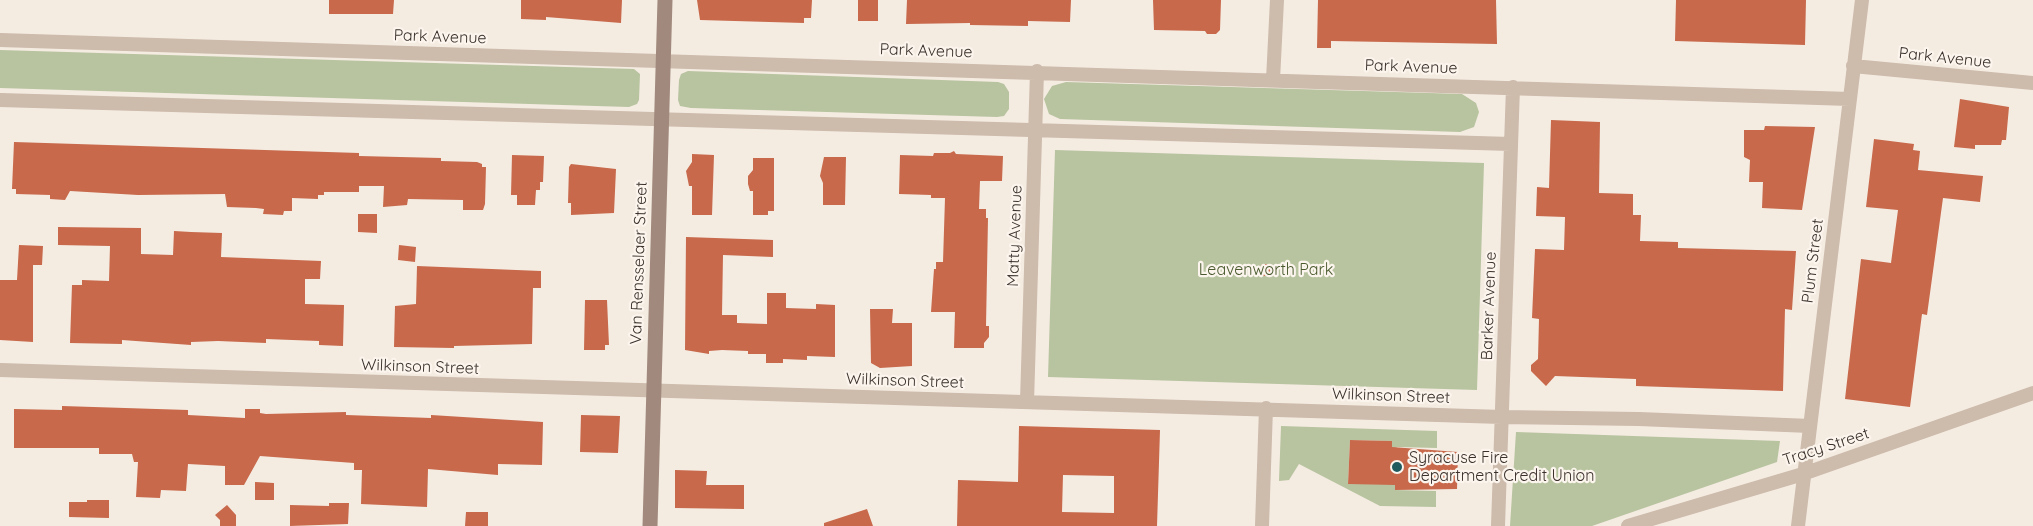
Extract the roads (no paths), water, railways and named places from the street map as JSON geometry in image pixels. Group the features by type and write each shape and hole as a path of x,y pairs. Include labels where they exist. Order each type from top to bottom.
{"street":[{"name":"Van Rensselaer Street","path":"650,526 665,0"},
{"path":"1273,80 1277,0"},
{"name":"Plum Street","path":"1798,526 1862,0"},
{"name":"Park Avenue","path":"0,40 1037,71 1850,99"},
{"name":"Park Avenue","path":"1853,66 2033,83"},
{"name":"Matty Avenue","path":"1027,402 1037,71"},
{"name":"Barker Avenue","path":"1498,526 1513,87"},
{"path":"0,100 1511,144"},
{"name":"Wilkinson Street","path":"0,370 1810,426"},
{"name":"Tracy Street","path":"1628,526 1803,474 2033,393"},
{"path":"1262,526 1266,408"}],"place":[{"name":"Syracuse Fire Department Credit Union","path":"1397,467"}],"park label":[{"name":"Leavenworth Park","path":"1266,270"}]}
